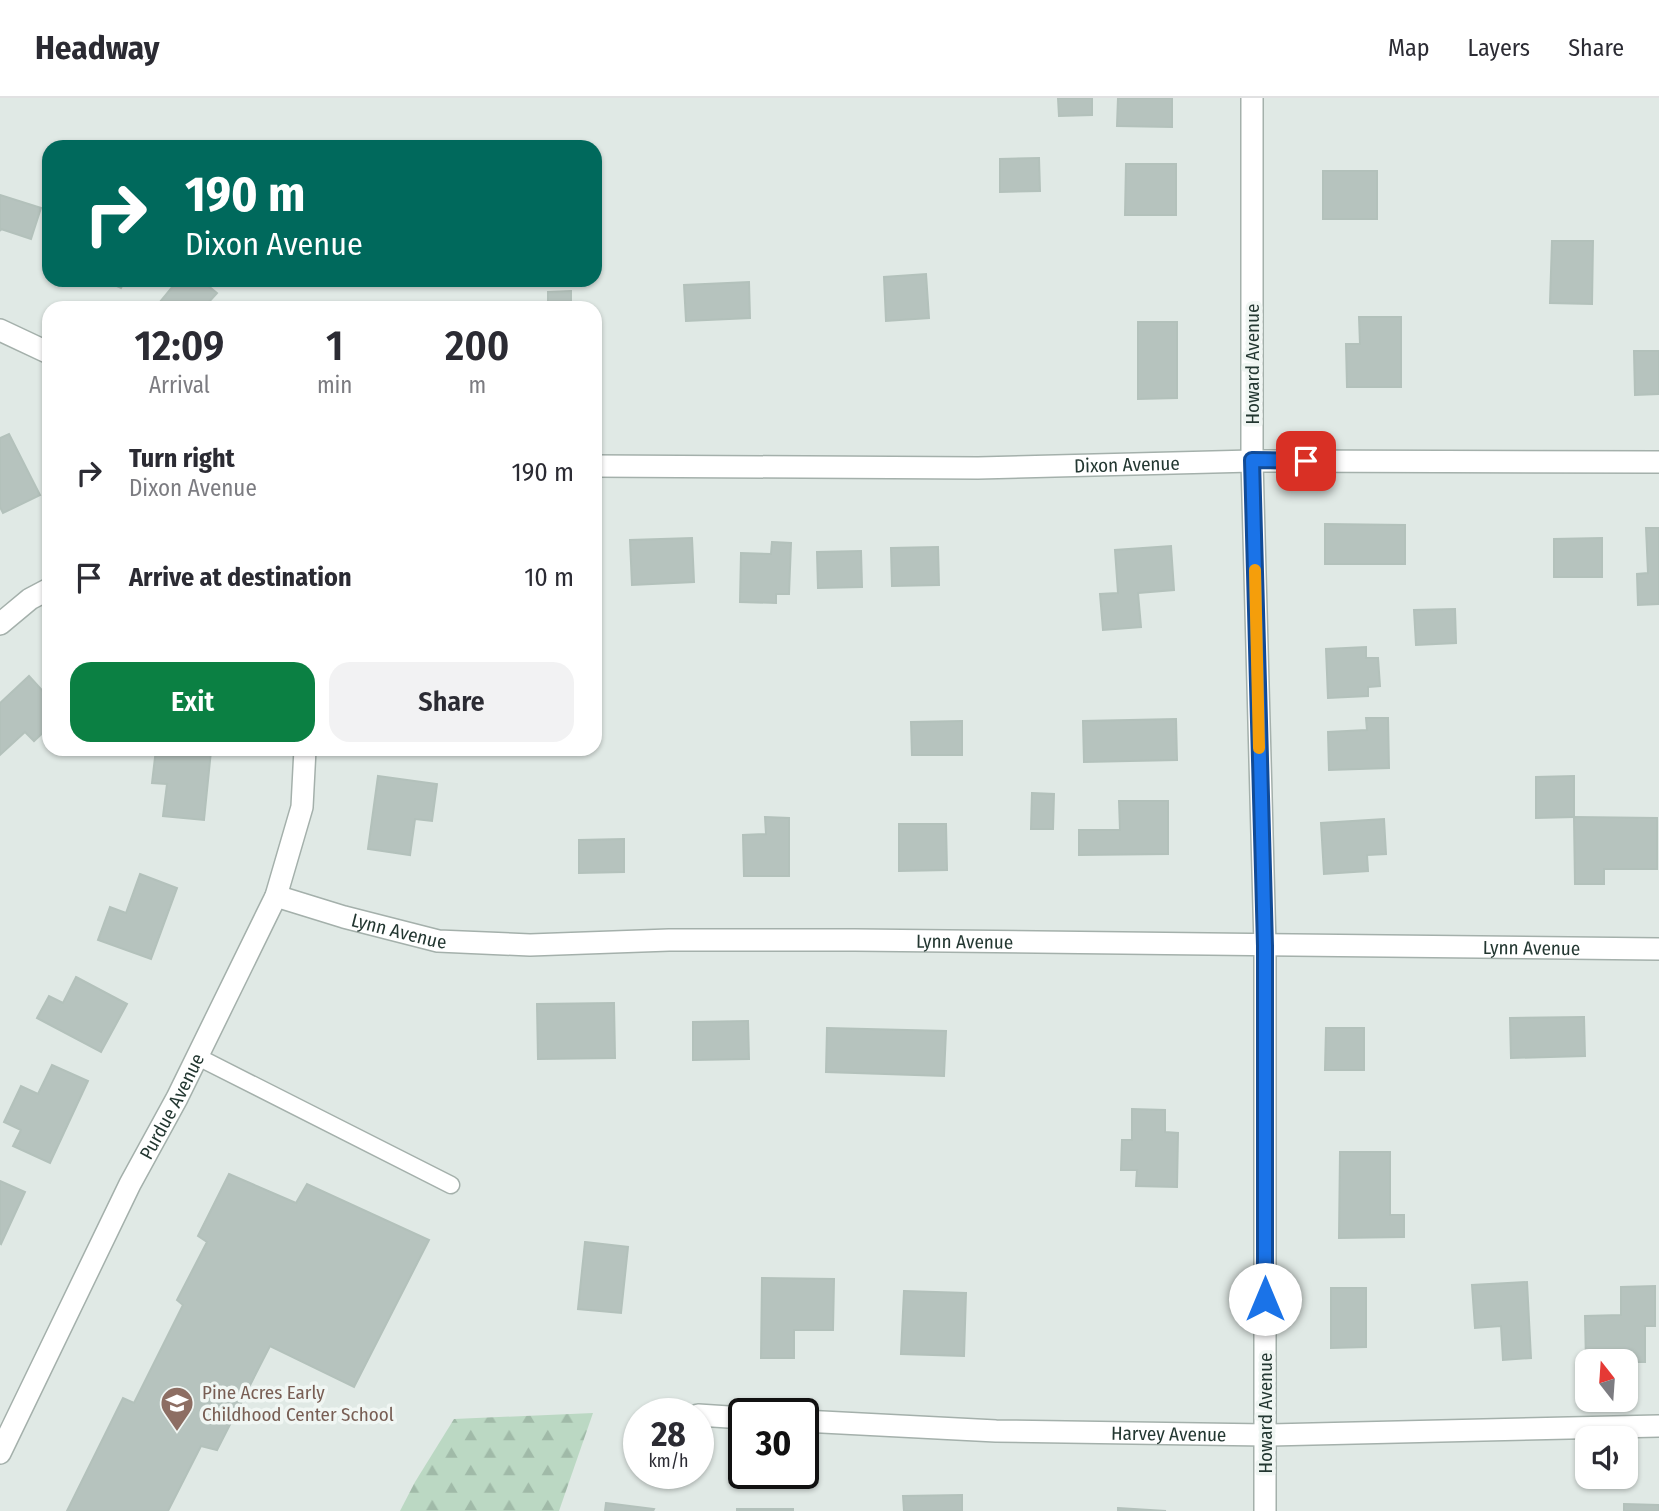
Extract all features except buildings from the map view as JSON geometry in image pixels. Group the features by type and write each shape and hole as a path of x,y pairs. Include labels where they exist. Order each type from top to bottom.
{"street":[{"name":"Howard Avenue","path":"1252,98 1252,460 1265,946 1265,1511"},
{"path":"0,330 42,350"},
{"name":"Dixon Avenue","path":"602,466 978,468 1252,460 1659,462"},
{"path":"0,624 30,599 42,593"},
{"name":"Purdue Avenue","path":"0,1453 130,1184 198,1057 276,896 302,807 304,756"},
{"name":"Lynn Avenue","path":"276,896 344,917 439,941 530,945 669,940 855,940 1659,949"},
{"name":"Harvey Avenue","path":"819,1422 996,1431 1265,1435 1659,1426"}],"lane":[{"path":"198,1057 451,1185"}],"green space":[{"path":"593,1413 559,1511 400,1511 454,1419"}],"slow traffic":[{"path":"1255,570 1259,748"}],"place":[{"name":"Pine Acres Early Childhood Center School","path":"177,1433"}],"route":[{"path":"1265,1299 1265,946 1252,460 1306,461"}]}
